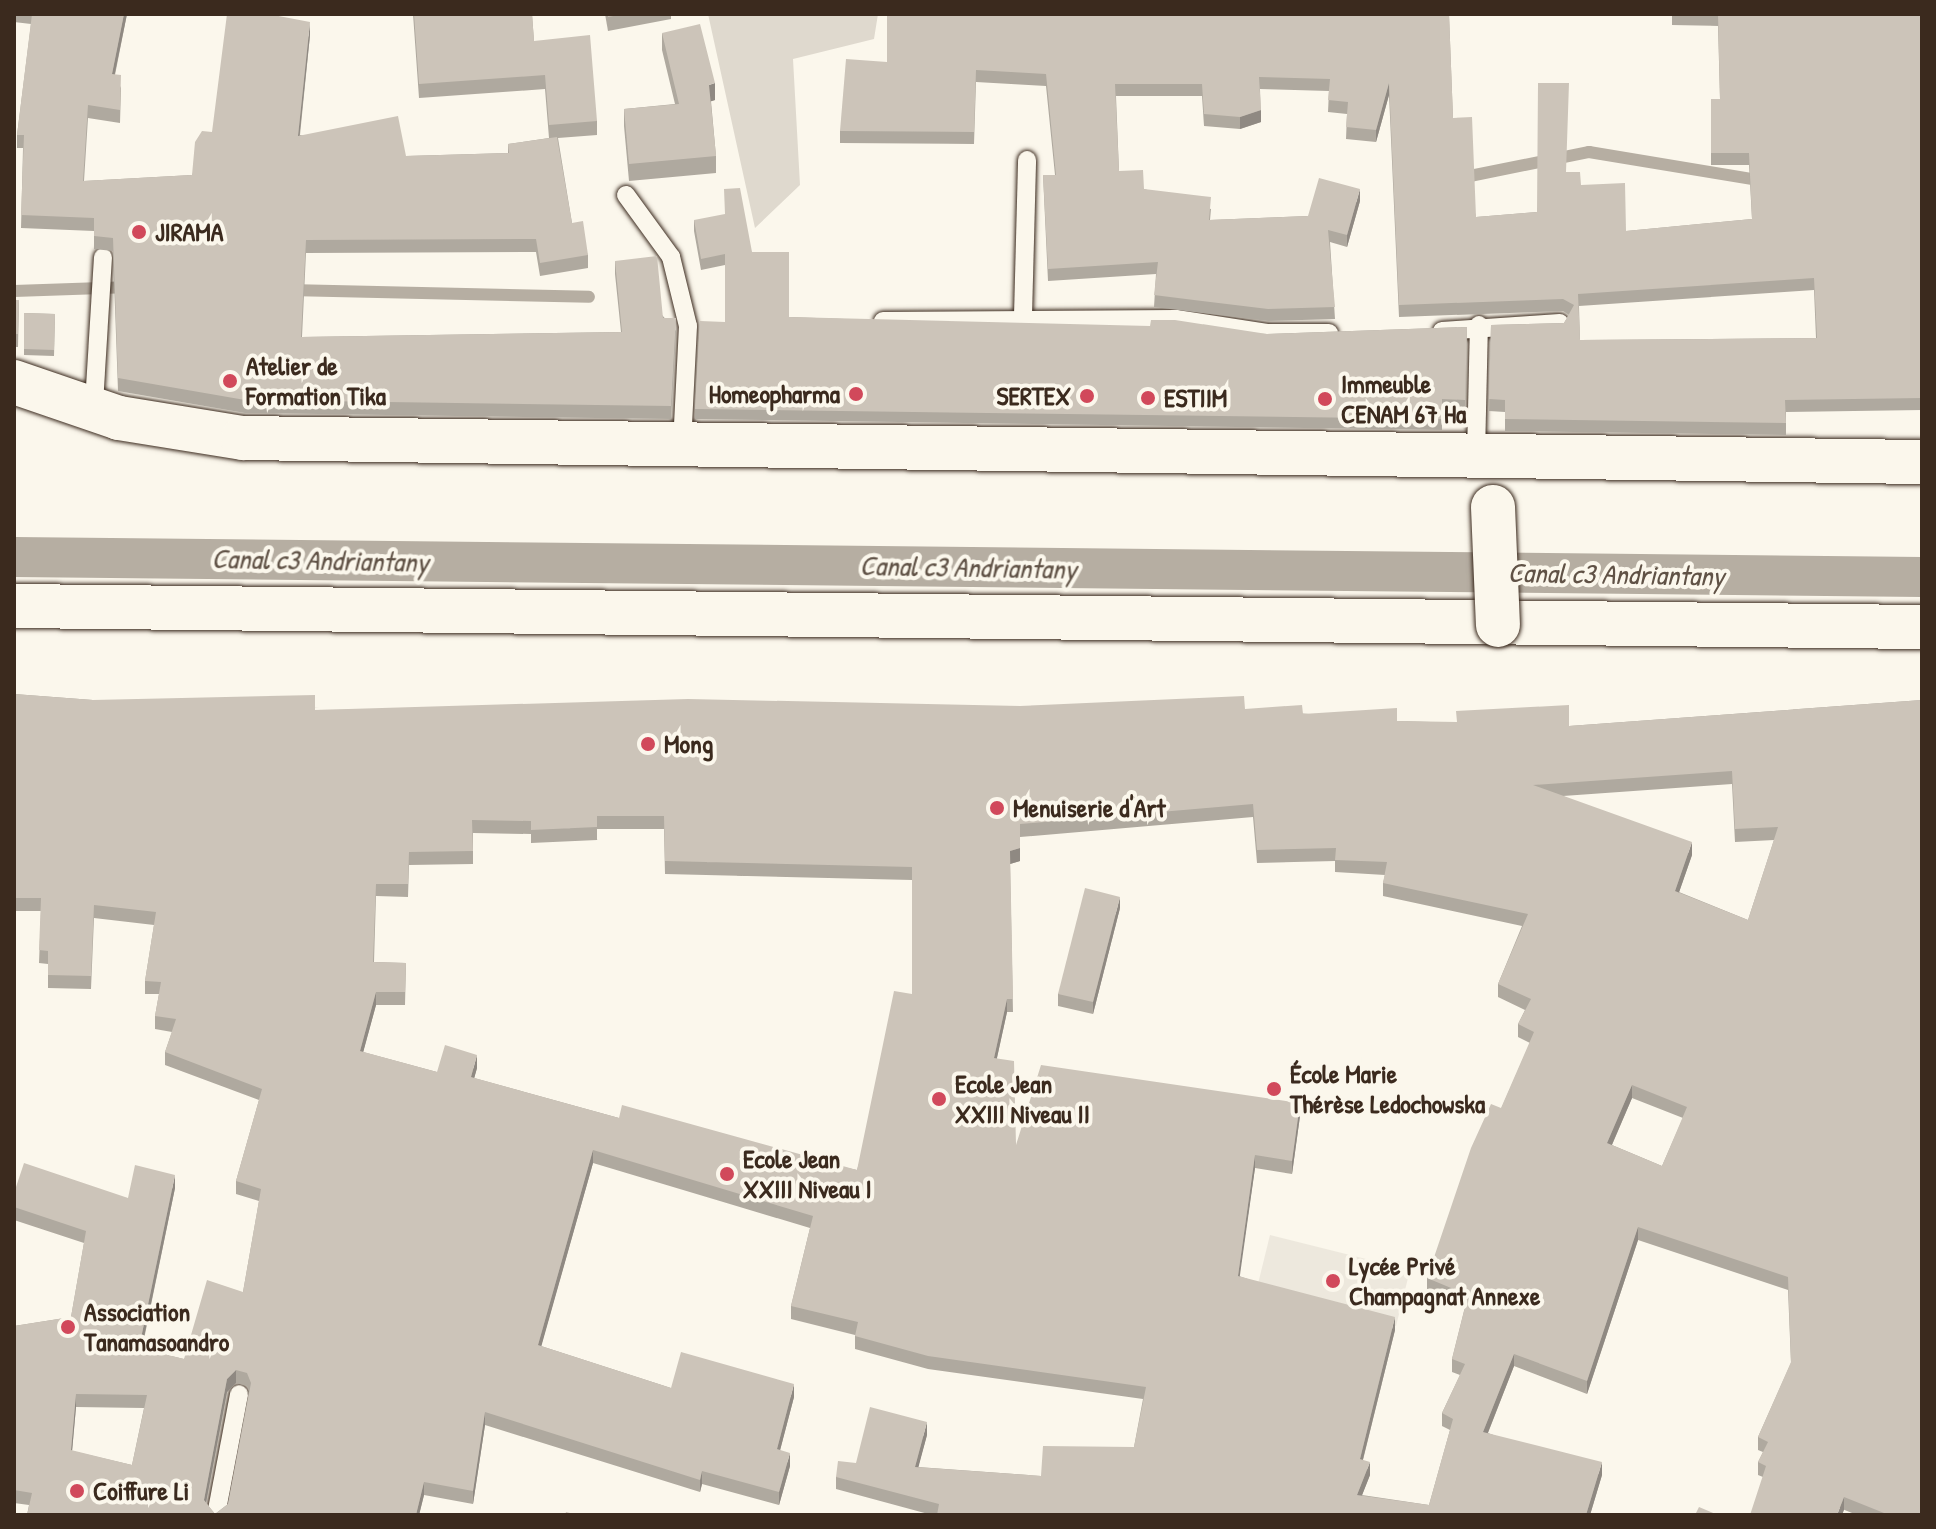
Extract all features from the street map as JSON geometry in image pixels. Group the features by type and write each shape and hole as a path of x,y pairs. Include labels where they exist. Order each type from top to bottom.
{"main road":[{"path":"14,382 119,418 243,438 682,442 1449,459 1922,462"},
{"path":"1449,459 1493,507 1498,625 1492,638 1449,617"},
{"path":"14,606 1449,617 1922,627"}],"lane":[{"path":"1023,316 1027,160"},
{"path":"626,195 671,257 688,326 682,442"},
{"path":"94,404 103,310 103,257"},
{"path":"855,322 1023,316 1357,332"},
{"path":"1424,331 1479,325 1563,323"},
{"path":"1449,459 1480,454 1479,325"},
{"path":"216,1515 239,1394"}],"shaded area":[{"path":"708,14 878,14 874,39 793,59 800,185 755,228"},
{"name":"Lycée Privé Champagnat Annexe","path":"1270,1235 1410,1270 1396,1326 1256,1292"}],"building":[{"path":"32,14 124,14 112,74 121,75 120,110 88,105 83,181 192,175 195,142 202,131 212,132 227,14 268,14 310,22 298,136 398,116 406,156 509,153 508,144 557,137 572,223 583,221 588,255 540,263 536,239 306,240 301,337 622,332 615,261 657,256 663,318 676,318 671,406 245,400 118,378 113,238 94,236 94,218 21,215 24,135 17,135"},
{"path":"414,14 532,14 534,41 590,35 597,121 549,125 545,75 419,84"},
{"path":"887,14 1449,14 1453,118 1472,117 1476,217 1537,212 1538,83 1569,83 1566,172 1580,172 1581,185 1625,183 1626,231 1752,219 1749,153 1711,153 1711,99 1720,99 1718,14 1922,14 1922,398 1785,400 1786,423 1505,419 1505,400 1489,399 1491,325 1564,323 1574,305 1563,299 1399,305 1389,83 1376,130 1346,127 1348,102 1328,100 1330,79 1259,77 1261,110 1240,117 1204,114 1202,84 1115,84 1119,171 1143,170 1144,189 1211,197 1209,220 1308,216 1319,178 1360,189 1347,235 1328,230 1335,307 1268,309 1154,295 1158,262 1048,269 1043,175 1056,175 1046,74 976,70 974,132 840,131 846,59 887,62","holes":["1814,278 1817,338 1580,340 1578,294"]},
{"path":"700,24 715,83 709,85 716,156 629,164 624,109 679,104 662,33"},
{"path":"740,188 752,252 789,252 789,317 1150,326 1151,320 1175,320 1267,334 1467,327 1465,400 1442,399 1442,419 695,409 700,321 725,322 725,254 701,259 694,220 725,214 724,189"},
{"path":"14,300 19,300 18,334 14,334"},
{"path":"24,313 55,314 54,350 24,349"},
{"path":"14,694 93,700 315,695 315,710 688,699 1020,706 1244,696 1245,709 1302,705 1303,714 1397,708 1397,721 1457,722 1456,711 1569,705 1569,726 1922,700 1922,1515 1889,1515 1844,1497 1837,1515 1750,1515 1766,1466 1758,1462 1768,1442 1758,1437 1791,1362 1788,1277 1638,1227 1587,1381 1514,1354 1483,1432 1602,1462 1586,1515 937,1515 939,1504 836,1477 838,1461 856,1463 870,1407 927,1422 915,1467 1041,1476 1043,1446 1134,1447 1146,1387 928,1356 855,1336 858,1322 791,1306 813,1216 593,1150 538,1345 671,1388 681,1352 794,1384 777,1449 790,1453 779,1492 702,1471 700,1480 485,1412 473,1491 424,1482 416,1515 27,1515 32,1493 14,1490 14,1326 71,1317 86,1231 14,1207 14,1193 24,1163 128,1198 135,1165 175,1175 139,1348 184,1359 207,1280 243,1292 261,1189 236,1181 262,1089 165,1052 176,1019 155,1016 161,982 145,981 156,912 94,905 91,976 48,975 48,951 39,950 41,898 14,898","holes":["1732,771 1735,829 1778,827 1748,920 1675,891 1692,842 1533,785","1253,804 1257,850 1336,848 1335,860 1387,862 1383,883 1528,914 1498,984 1531,999 1518,1024 1534,1032 1501,1108 1491,1104 1471,1148 1427,1278 1468,1295 1452,1359 1465,1364 1442,1413 1453,1419 1429,1505 1357,1495 1370,1462 1360,1459 1395,1317 1238,1276 1255,1155 1292,1161 1300,1103 1041,1065 1016,1145 1014,1061 994,1058 1007,999 1013,999 1010,851 1020,848 1020,824","597,816 664,816 665,861 912,867 912,994 894,991 857,1170 622,1105 619,1118 471,1077 477,1055 445,1045 437,1072 360,1051 376,992 405,992 406,963 373,962 376,884 408,884 409,852 473,851 472,820 531,821 531,830 597,827","1632,1085 1687,1107 1662,1166 1607,1143","236,1370 247,1373 251,1383 228,1504 215,1514 204,1500 227,1379","76,1394 147,1395 132,1465 71,1450"]},
{"path":"1085,888 1120,897 1093,1002 1058,994"},
{"path":"1699,1507 1718,1515 1695,1515"}],"waterway":[{"path":"1460,178 1589,152 1765,181"},
{"path":"14,291 131,287"},
{"path":"289,290 589,297"},
{"name":"Canal c3 Andriantany","path":"14,557 1922,577"}],"place":[{"name":"JIRAMA","path":"139,232"},
{"name":"Atelier de Formation Tika","path":"230,381"},
{"name":"Homeopharma","path":"856,394"},
{"name":"SERTEX","path":"1087,396"},
{"name":"ESTIIM","path":"1148,398"},
{"name":"Immeuble CENAM 67 Ha","path":"1325,399"},
{"name":"Mong","path":"648,744"},
{"name":"Menuiserie d'Art","path":"997,808"},
{"name":"École Marie Thérèse Ledochowska","path":"1274,1089"},
{"name":"Ecole Jean XXIII Niveau II","path":"939,1099"},
{"name":"Ecole Jean XXIII Niveau I","path":"727,1174"},
{"name":"Lycée Privé Champagnat Annexe","path":"1333,1281"},
{"name":"Association Tanamasoandro","path":"68,1327"},
{"name":"Coiffure Li","path":"77,1491"}]}
